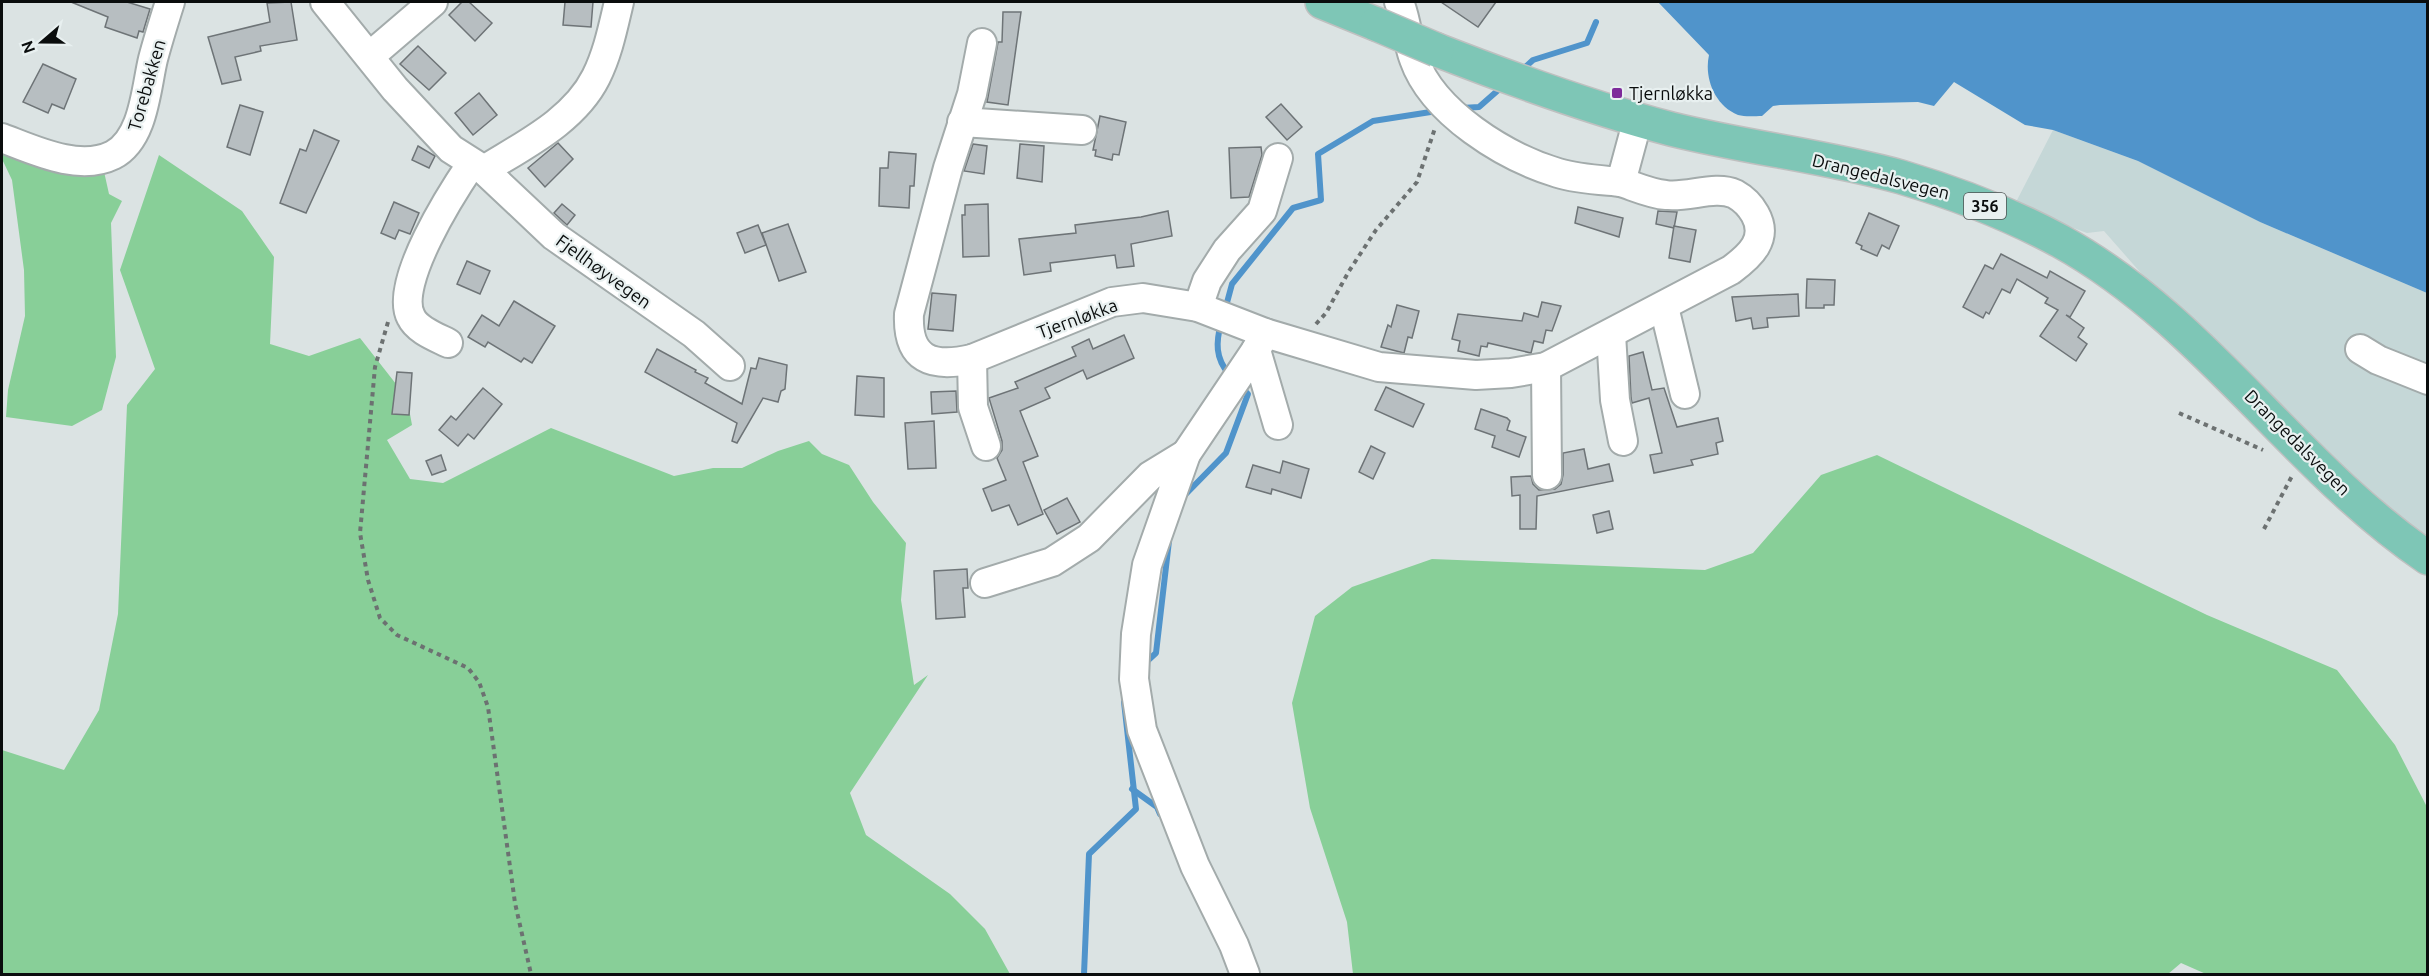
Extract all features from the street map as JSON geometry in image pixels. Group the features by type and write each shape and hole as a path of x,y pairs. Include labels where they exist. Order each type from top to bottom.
{"main road":[{"name":"Drangedalsvegen","path":"1322,2 1514,80 1638,119 1711,138 1899,177 1962,197 2030,225 2098,264 2136,290 2192,339 2295,466 2380,521 2427,558"}],"street":[{"name":"Torebakken","path":"2,138 50,156 75,160 96,159 121,150 129,140 140,115 170,2"},
{"name":"Fjellhøyvegen","path":"325,2 424,122 451,149 478,166 554,236 694,334 730,366"},
{"path":"370,56 433,2"},
{"path":"448,343 417,325 408,308 409,285 432,231 478,166 548,129 584,96 596,76 607,48 619,2"},
{"name":"Tjernløkka","path":"962,122 909,314 908,333 924,358 934,363 949,364 972,359 1112,302 1143,298 1198,307 1261,341 1299,344 1378,367 1476,375 1546,367 1664,307 1731,270 1749,257 1761,234 1758,219 1749,204 1734,194 1716,191 1692,196 1666,195 1621,182 1558,174 1513,154 1472,129 1443,105 1414,59 1399,2"},
{"path":"982,43 972,94 962,122 1082,130"},
{"path":"1621,182 1638,119"},
{"path":"1198,307 1207,281 1227,250 1262,211 1278,158"},
{"path":"1664,307 1685,394"},
{"path":"1611,334 1615,400 1623,441"},
{"path":"1261,341 1278,425"},
{"path":"1245,975 1192,857 1142,730 1134,679 1136,634 1147,565 1186,454 1261,341"},
{"path":"2360,349 2378,360 2427,380"},
{"path":"972,359 973,407 986,446"},
{"path":"1546,367 1547,474"},
{"path":"985,583 1052,562 1089,538 1150,476 1186,454"}],"path":[{"path":"1299,344 1326,313 1349,271 1376,230 1417,182 1425,166 1443,105"},
{"path":"389,321 384,329 375,368 360,533 368,580 380,618 397,635 468,668 479,682 488,707 515,903 531,975"},
{"path":"2179,412 2269,452"},
{"path":"2264,529 2295,466"}],"shaded area":[{"path":"2053,130 2138,161 2260,222 2427,293 2427,544 2211,353 2104,231 2087,233 2014,206"}],"green space":[{"path":"2,144 103,167 109,194 122,201 111,223 116,357 102,410 72,426 6,417 8,390 25,316 24,270 12,180 2,159"},
{"path":"159,155 242,211 274,257 270,344 309,356 360,338 407,398 412,425 387,440 410,479 443,483 551,428 674,476 713,468 742,468 778,451 809,441 822,454 849,465 873,502 906,543 901,600 914,685 928,675 850,793 866,835 950,894 985,929 1010,974 2,974 2,750 64,770 99,710 118,614 127,405 155,369 120,270"},
{"path":"1877,455 2207,615 2337,670 2395,745 2427,807 2427,974 2206,974 2181,963 2168,974 1353,974 1347,922 1310,808 1292,703 1315,616 1352,587 1432,559 1705,570 1753,553 1821,475"}],"water":[{"path":"1658,2 2427,2 2427,293 2260,222 2138,161 2053,130 2025,125 1954,82 1934,106 1918,102 1780,105 1773,106 1762,116 1738,115 1723,104 1713,90 1708,72 1709,55"}],"building":[{"path":"71,2 127,2 150,9 143,32 139,31 137,38 105,27 108,17"},
{"path":"291,2 297,40 260,46 261,51 235,57 241,80 222,84 208,37 270,22 267,3"},
{"path":"462,2 469,2 492,23 475,41 449,15"},
{"path":"565,2 593,2 591,27 563,25"},
{"path":"1441,2 1496,2 1478,27"},
{"path":"1003,12 1021,12 1008,105 987,102 998,42 1002,42"},
{"path":"418,46 446,73 429,90 400,64"},
{"path":"43,64 76,79 64,109 52,104 48,113 23,102"},
{"path":"479,93 497,115 473,135 455,113"},
{"path":"1281,104 1302,127 1287,140 1266,117"},
{"path":"240,105 263,112 250,155 227,147"},
{"path":"1100,116 1126,122 1119,155 1113,154 1112,160 1095,156 1096,150 1093,150"},
{"path":"314,130 339,141 306,213 280,203 300,149 306,151"},
{"path":"558,143 573,159 545,187 528,168"},
{"path":"973,144 987,146 984,174 964,171"},
{"path":"1020,144 1044,146 1042,182 1017,178"},
{"path":"418,146 435,156 429,168 412,160"},
{"path":"1261,147 1262,155 1249,197 1231,198 1229,148"},
{"path":"889,152 916,154 914,186 910,186 909,208 879,206 880,168 888,168"},
{"path":"394,202 419,213 410,234 399,230 395,239 381,233"},
{"path":"562,204 575,215 567,225 554,213"},
{"path":"988,204 989,256 963,257 962,215 965,215 965,205"},
{"path":"1578,207 1623,218 1619,237 1575,223"},
{"path":"1168,211 1172,236 1131,244 1134,266 1117,268 1115,255 1050,263 1051,271 1024,275 1019,239 1076,233 1075,225 1141,217"},
{"path":"1658,211 1677,212 1674,228 1656,224"},
{"path":"1869,213 1899,226 1889,249 1882,245 1877,256 1861,249 1862,246 1856,243"},
{"path":"788,224 806,272 779,281 762,233"},
{"path":"758,225 766,245 745,253 737,233"},
{"path":"1674,226 1696,230 1690,262 1669,258"},
{"path":"2001,254 2047,278 2050,271 2085,291 2070,317 2066,315 2084,328 2078,337 2087,344 2076,361 2040,336 2058,310 2045,303 2048,298 2017,279 2010,293 2002,289 1989,314 1986,312 1983,318 1963,307 1985,265 1993,269"},
{"path":"467,261 490,271 480,294 457,284"},
{"path":"1807,279 1835,280 1834,305 1824,305 1824,308 1806,308"},
{"path":"932,293 956,295 953,331 928,329"},
{"path":"1798,294 1799,316 1767,318 1768,327 1753,329 1751,318 1736,321 1732,297"},
{"path":"514,301 555,326 532,363 524,358 521,362 488,342 485,347 468,337 482,315 499,326"},
{"path":"1542,302 1561,306 1552,331 1546,330 1543,343 1534,341 1531,353 1488,343 1487,347 1481,346 1479,356 1458,351 1460,341 1452,339 1458,314 1522,321 1524,313 1538,317"},
{"path":"1397,305 1419,311 1412,338 1408,337 1404,353 1381,347 1388,325 1391,327"},
{"path":"1124,335 1134,358 1087,379 1083,370 1045,388 1050,398 1020,411 1038,456 1023,462 1043,514 1018,525 1009,505 992,511 983,489 1006,480 997,458 1002,450 1002,441 989,398 1018,388 1015,382 1076,356 1072,347 1089,339 1093,349"},
{"path":"657,349 696,370 695,372 708,378 705,383 742,404 751,368 756,369 759,358 787,365 785,389 781,391 778,402 763,398 737,443 732,441 737,423 645,372"},
{"path":"1643,352 1652,390 1664,388 1677,427 1718,418 1723,441 1716,443 1718,454 1691,460 1693,465 1654,473 1650,455 1662,453 1649,398 1632,403 1631,398 1629,356"},
{"path":"397,372 412,373 409,415 392,414"},
{"path":"857,376 884,378 884,417 855,415"},
{"path":"1386,387 1424,404 1413,427 1375,410"},
{"path":"483,388 502,404 474,439 468,434 458,446 439,430 451,416 456,420"},
{"path":"956,391 957,412 932,414 931,392"},
{"path":"1481,409 1507,418 1510,421 1507,430 1526,437 1519,457 1492,447 1495,436 1475,429"},
{"path":"934,421 936,468 908,469 905,423"},
{"path":"1371,446 1385,453 1373,479 1359,472"},
{"path":"1584,449 1588,469 1609,464 1613,481 1537,496 1536,529 1520,529 1520,495 1512,496 1511,477 1531,476 1533,484 1539,490 1555,489 1561,484 1563,475 1563,453"},
{"path":"441,455 446,470 432,475 426,461"},
{"path":"1283,461 1309,469 1301,498 1272,489 1271,494 1246,487 1253,465 1280,473"},
{"path":"1067,498 1080,522 1057,534 1044,510"},
{"path":"1609,511 1613,529 1597,533 1593,515"},
{"path":"967,569 968,588 963,588 965,617 936,619 934,571"}],"waterway":[{"path":"1521,71 1533,60 1587,43 1596,22"},
{"path":"1462,108 1479,107 1504,85"},
{"path":"1225,310 1232,284 1293,208 1321,200 1318,154 1373,121 1437,111"},
{"path":"1221,323 1218,350 1221,362 1229,374"},
{"path":"1182,498 1226,453 1248,394 1240,386"},
{"path":"1143,665 1156,653 1169,541"},
{"path":"1084,974 1089,854 1136,809 1124,702"},
{"path":"1132,789 1157,807 1160,814"}],"place":[{"name":"Tjernløkka","path":"1617,93"}]}
